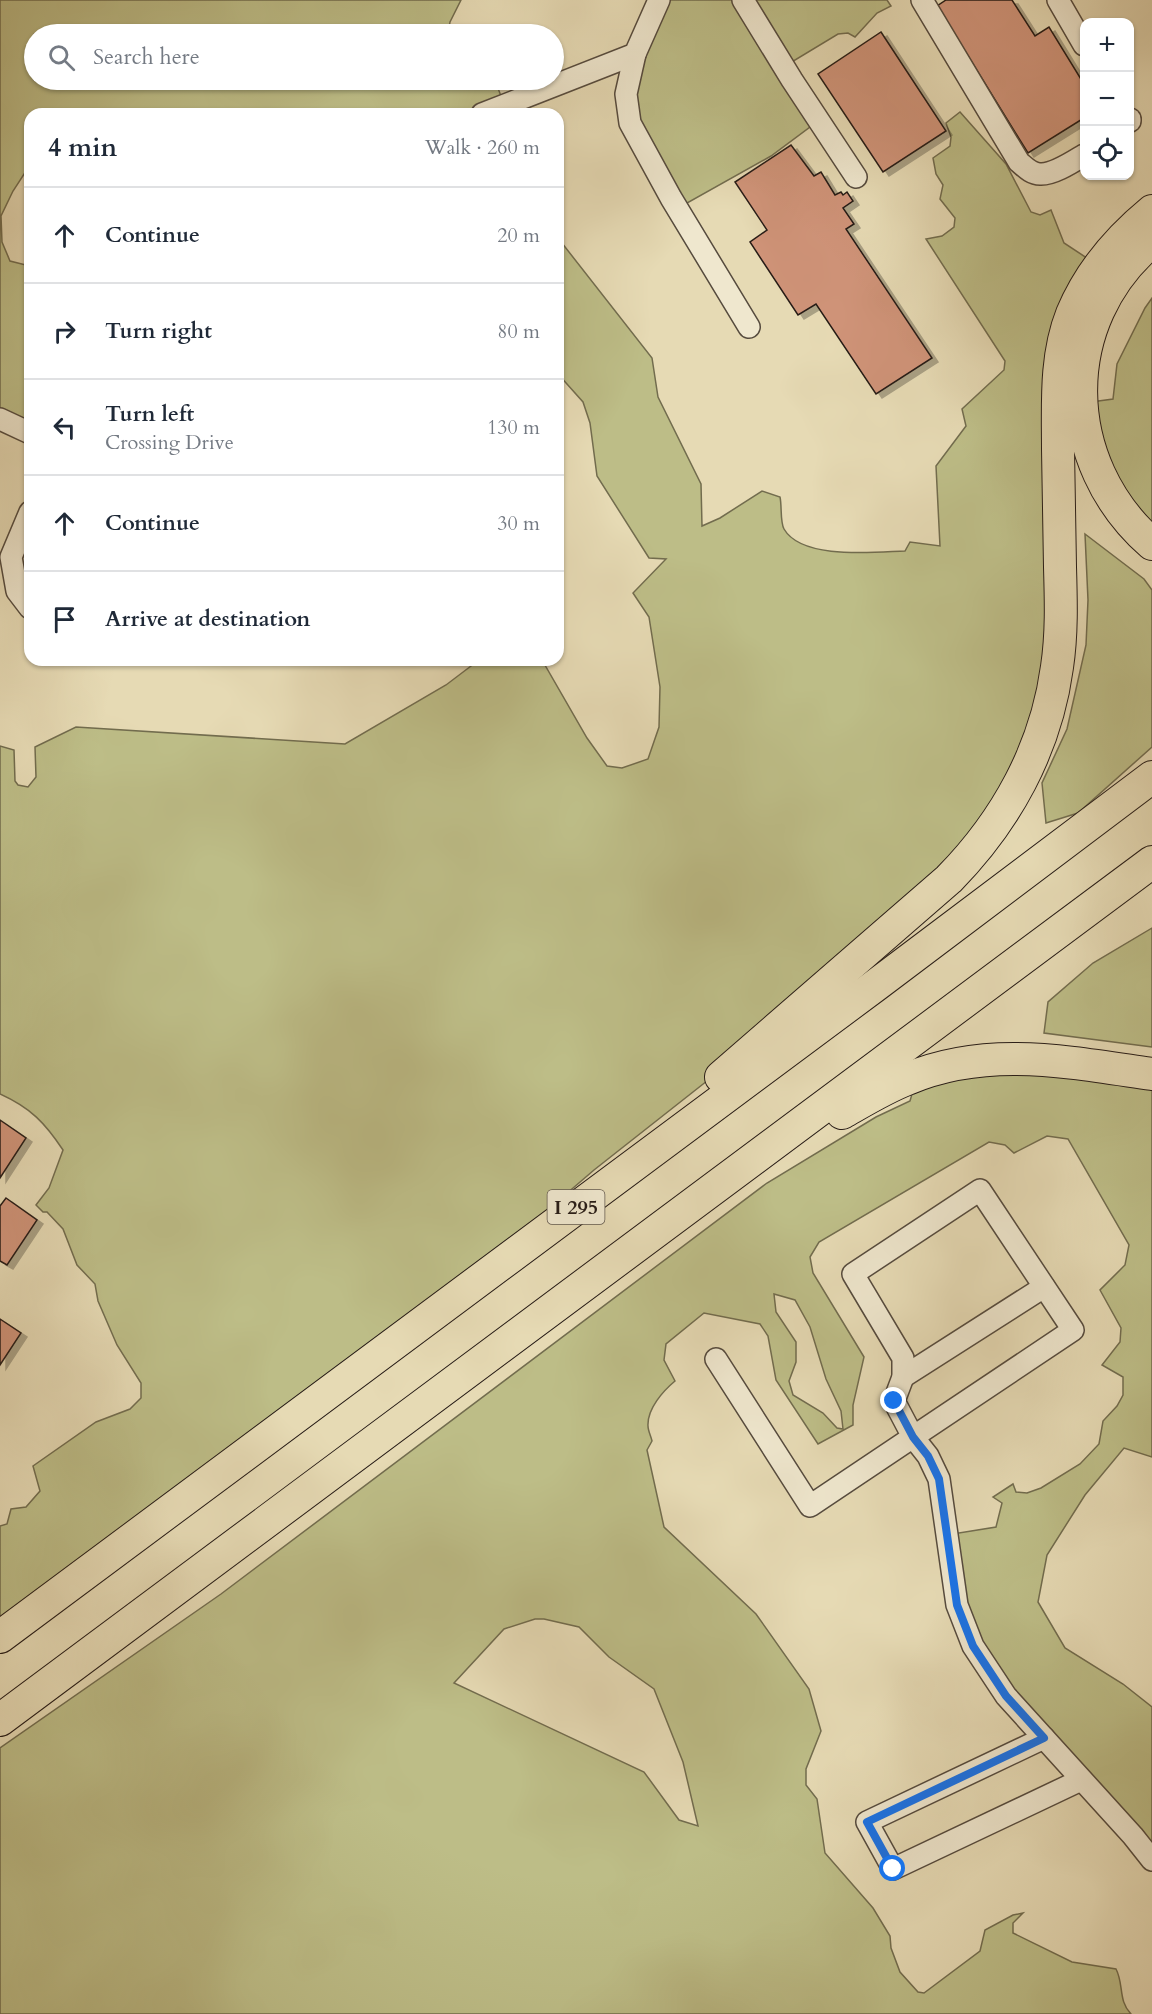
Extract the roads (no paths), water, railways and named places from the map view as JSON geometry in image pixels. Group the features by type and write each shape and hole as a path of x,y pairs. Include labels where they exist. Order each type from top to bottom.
{"highway":[{"path":"600,1189 746,1055 949,879 981,844 1006,808 1035,751 1047,716 1057,668 1060,607 1057,396 1061,355 1080,297 1100,264 1123,237 1152,211"},
{"path":"1152,241 1118,276 1097,315 1083,360 1080,397 1088,444 1102,482 1123,515 1152,544"},
{"name":"I 295","path":"0,1637 1152,777"},
{"path":"0,1720 1152,862"},
{"path":"714,1187 886,1088 950,1064 991,1058 1030,1058 1152,1074"}],"street":[{"path":"659,0 635,54 626,94 630,123 671,198 749,327"},
{"path":"743,0 855,177"},
{"path":"922,0 1019,162 1031,172 1041,175 1080,157"},
{"path":"1058,0 1080,38"},
{"path":"564,82 635,54"},
{"path":"497,108 543,90"},
{"path":"0,419 24,430"},
{"path":"24,526 11,557 17,591 24,600"},
{"path":"716,1359 810,1506 913,1437 1073,1330 980,1190 853,1274 903,1358 903,1377 894,1401 913,1437 928,1456 939,1479 957,1605 973,1646 1006,1696 1152,1860"},
{"path":"903,1377 1044,1287"},
{"path":"1044,1738 867,1822 893,1869 1081,1780"}]}
